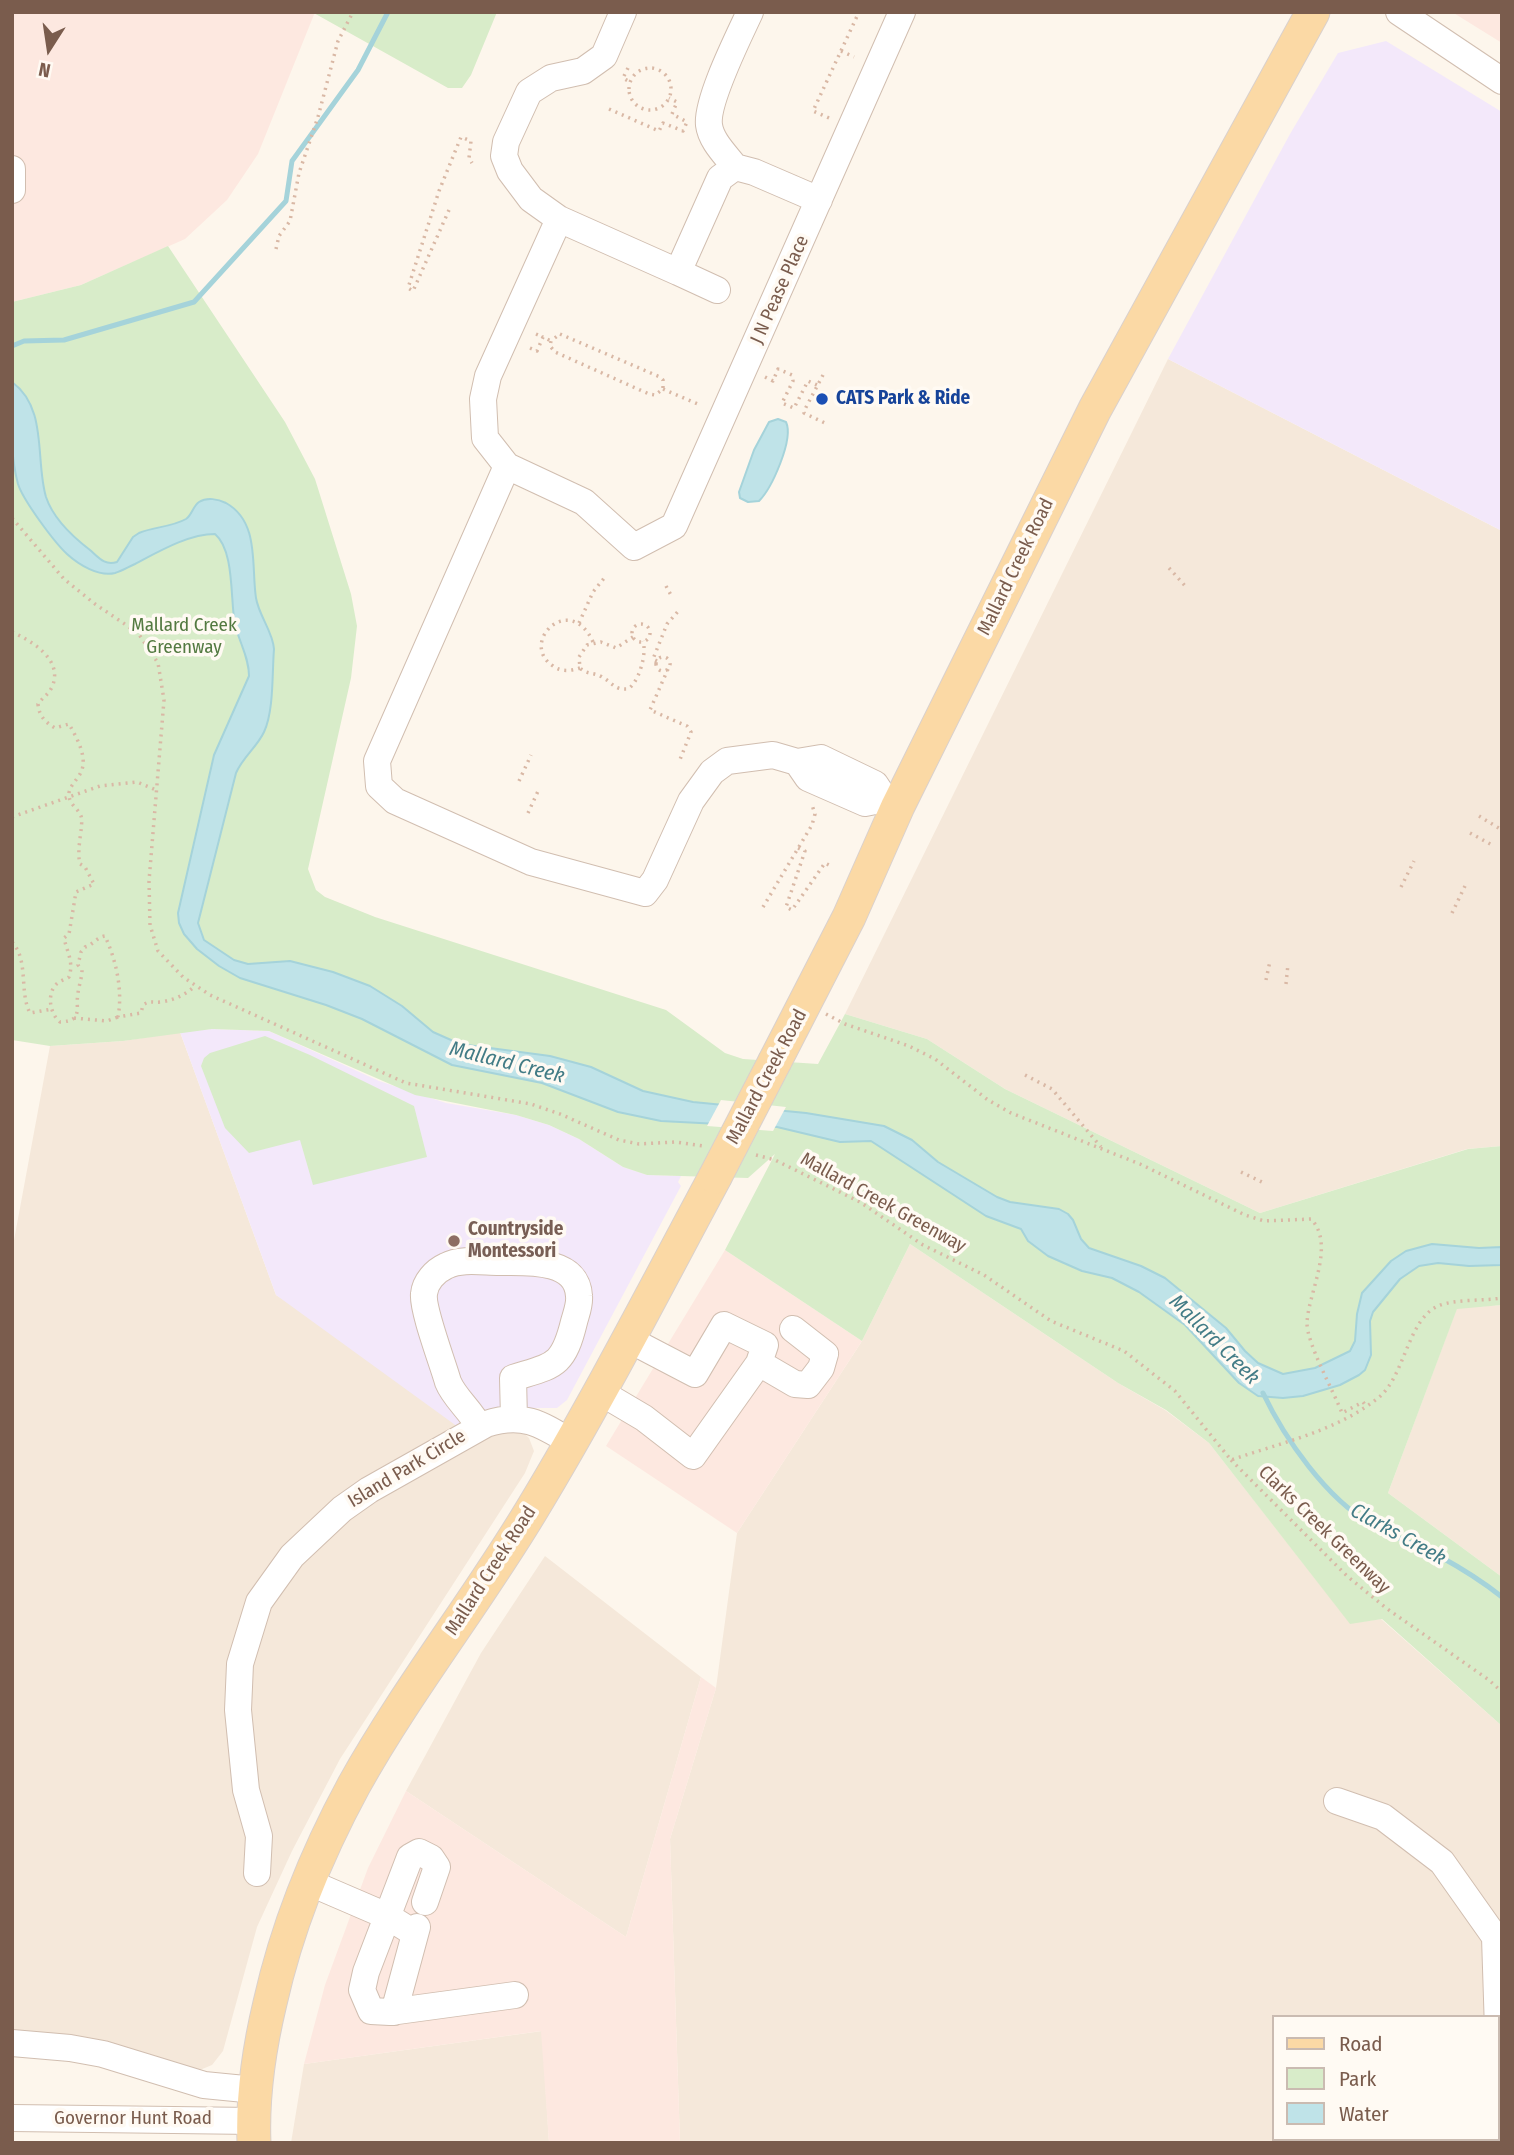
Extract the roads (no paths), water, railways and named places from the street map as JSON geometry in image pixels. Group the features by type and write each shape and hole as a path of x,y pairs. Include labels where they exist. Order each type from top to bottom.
{"main road":[{"name":"Mallard Creek Road","path":"254,2118 272,1993 290,1930 339,1814 366,1765 497,1566 600,1392 628,1339 711,1162 775,1060 849,917 892,803 1095,409 1313,12"}],"street":[{"path":"623,12 604,56 583,71 551,78 529,92 506,142 504,156 510,171 531,199 559,219 717,290"},
{"path":"750,12 713,101 709,125 719,146 735,167 754,172 819,200"},
{"name":"J N Pease Place","path":"507,466 584,502 634,547 674,526 902,12"},
{"path":"1399,12 1502,81"},
{"path":"678,272 720,178 735,167"},
{"path":"12,169 12,190"},
{"path":"559,219 485,388 485,438 507,466 377,761 379,786 395,801 531,862 645,893 655,880 691,801 712,772 727,761 772,755 797,762 808,778 865,803 892,803"},
{"path":"479,1427 448,1382 424,1301 426,1287 433,1276 446,1266 461,1262 529,1262 556,1267 573,1279 579,1294 565,1352 556,1363 513,1378 514,1419"},
{"path":"600,1392 644,1418 693,1456 759,1363 765,1345 724,1325 695,1374 628,1339"},
{"path":"759,1363 795,1384 808,1385 821,1368 825,1354 793,1329"},
{"path":"429,1383 443,1393 455,1395"},
{"name":"Island Park Circle","path":"257,1872 258,1831 246,1790 237,1710 240,1664 259,1602 298,1550 342,1509 369,1490 479,1427 501,1419 538,1423 572,1443"},
{"path":"1337,1801 1383,1817 1442,1862 1495,1937 1498,2015"},
{"path":"425,1902 436,1867 431,1858 419,1852 410,1857 366,1972 362,1990 371,2011 394,2012 515,1995"},
{"path":"308,1882 415,1930 394,2012"},
{"name":"Governor Hunt Road","path":"12,2043 103,2054 204,2085 254,2118"},
{"name":"Governor Hunt Road","path":"12,2118 254,2118"}],"water":[{"name":"Mallard Creek","path":"12,382 23,393 36,420 43,483 49,505 70,533 102,560 117,562 133,537 144,531 186,519 197,504 205,499 226,503 237,511 249,533 256,598 274,649 271,703 264,732 236,773 198,923 204,940 234,960 248,964 290,961 333,972 370,986 402,1006 433,1032 460,1044 550,1056 591,1067 643,1091 693,1102 806,1113 884,1126 912,1140 938,1162 997,1197 1010,1202 1059,1209 1068,1214 1089,1248 1141,1266 1165,1278 1226,1328 1258,1363 1283,1374 1315,1368 1350,1351 1355,1341 1362,1293 1391,1261 1406,1251 1432,1244 1502,1247 1502,1265 1438,1263 1419,1266 1400,1279 1373,1312 1370,1321 1371,1355 1365,1370 1359,1375 1340,1385 1303,1396 1258,1396 1239,1383 1185,1325 1139,1292 1112,1278 1082,1271 1048,1256 1028,1241 1021,1229 986,1216 871,1141 840,1142 777,1127 661,1121 618,1112 542,1083 452,1065 362,1019 240,978 219,966 197,949 184,934 178,913 214,755 249,676 235,624 226,552 215,534 184,540 115,573 96,572 72,558 40,520 18,484 12,446"},
{"path":"778,419 786,422 788,430 780,463 764,495 759,501 748,502 740,498 739,492 754,450 769,422"}],"waterway":[{"path":"12,346 24,341 64,340 194,302 286,201 292,161 358,70 388,12"},
{"name":"Clarks Creek","path":"1263,1393 1308,1466 1354,1513 1379,1529 1447,1561 1502,1597"}],"place":[{"name":"CATS Park & Ride","path":"822,399"},
{"name":"Countryside Montessori","path":"454,1241"}],"park label":[{"name":"Mallard Creek Greenway","path":"184,637"}]}
